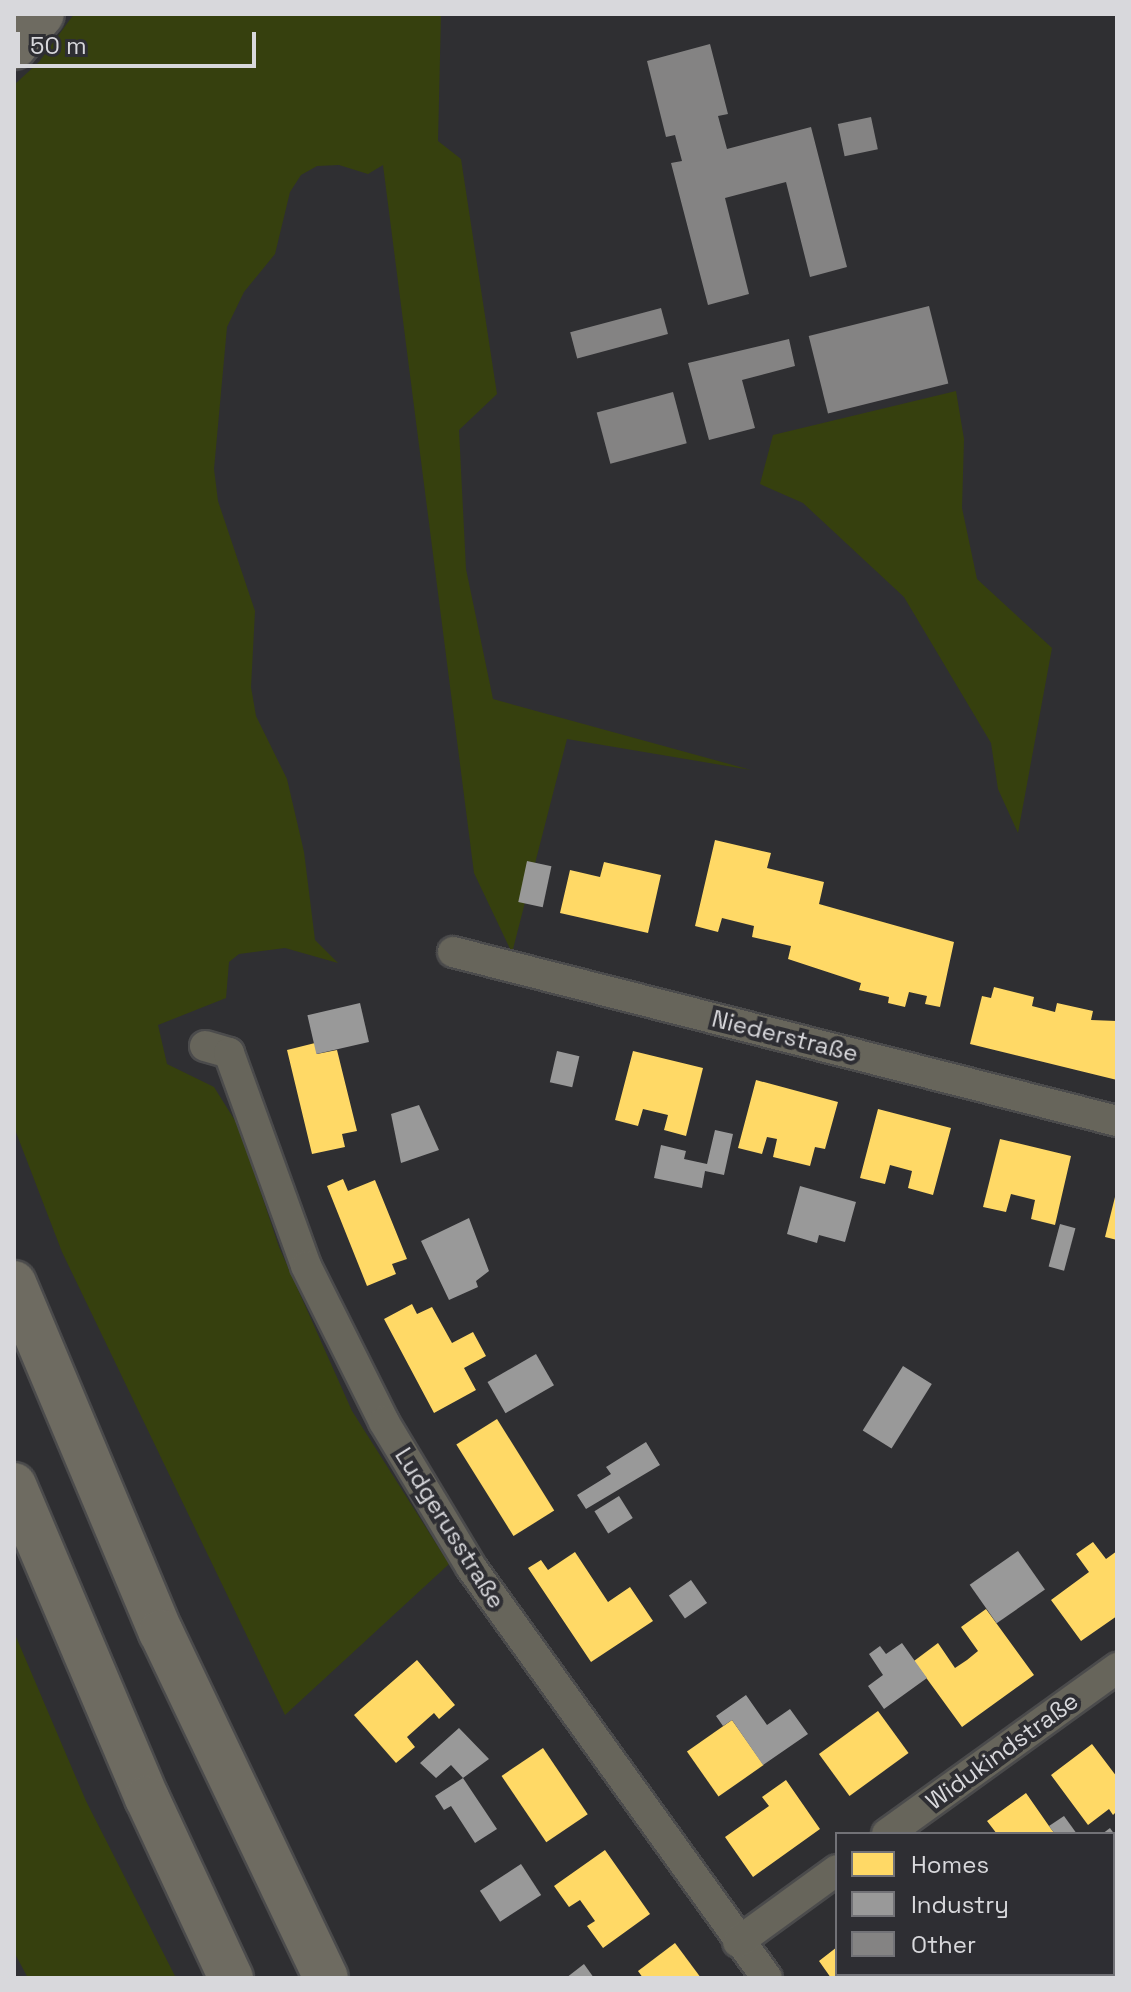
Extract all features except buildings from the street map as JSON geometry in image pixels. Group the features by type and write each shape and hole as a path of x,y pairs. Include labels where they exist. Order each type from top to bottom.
{"highway":[{"path":"14,47 42,14"},
{"path":"14,1283 161,1632 326,1978"},
{"path":"14,1485 147,1798 231,1978"}],"street":[{"name":"Niederstraße","path":"453,952 1117,1121"},
{"name":"Ludgerusstraße","path":"205,1046 229,1053 306,1266 384,1422 471,1567 738,1942 767,1978"},
{"name":"Widukindstraße","path":"890,1832 1117,1668"},
{"path":"738,1942 835,1871"}],"green space":[{"path":"74,14 441,14 438,141 461,159 497,394 459,430 466,569 493,699 751,770 567,739 512,953 474,873 383,165 368,174 339,165 317,166 301,175 290,192 275,254 244,292 227,327 214,469 218,501 255,611 251,687 256,716 287,779 304,852 315,940 338,963 285,948 239,954 229,962 226,998 158,1025 167,1064 214,1087 239,1127 279,1247 352,1411 449,1564 285,1715 62,1252 14,1127 14,85 39,62"},
{"path":"956,391 964,439 962,508 977,579 1052,648 1018,833 998,789 991,743 904,597 803,503 760,484 773,435"},
{"path":"14,1632 86,1801 176,1978 28,1978 14,1952"}]}
